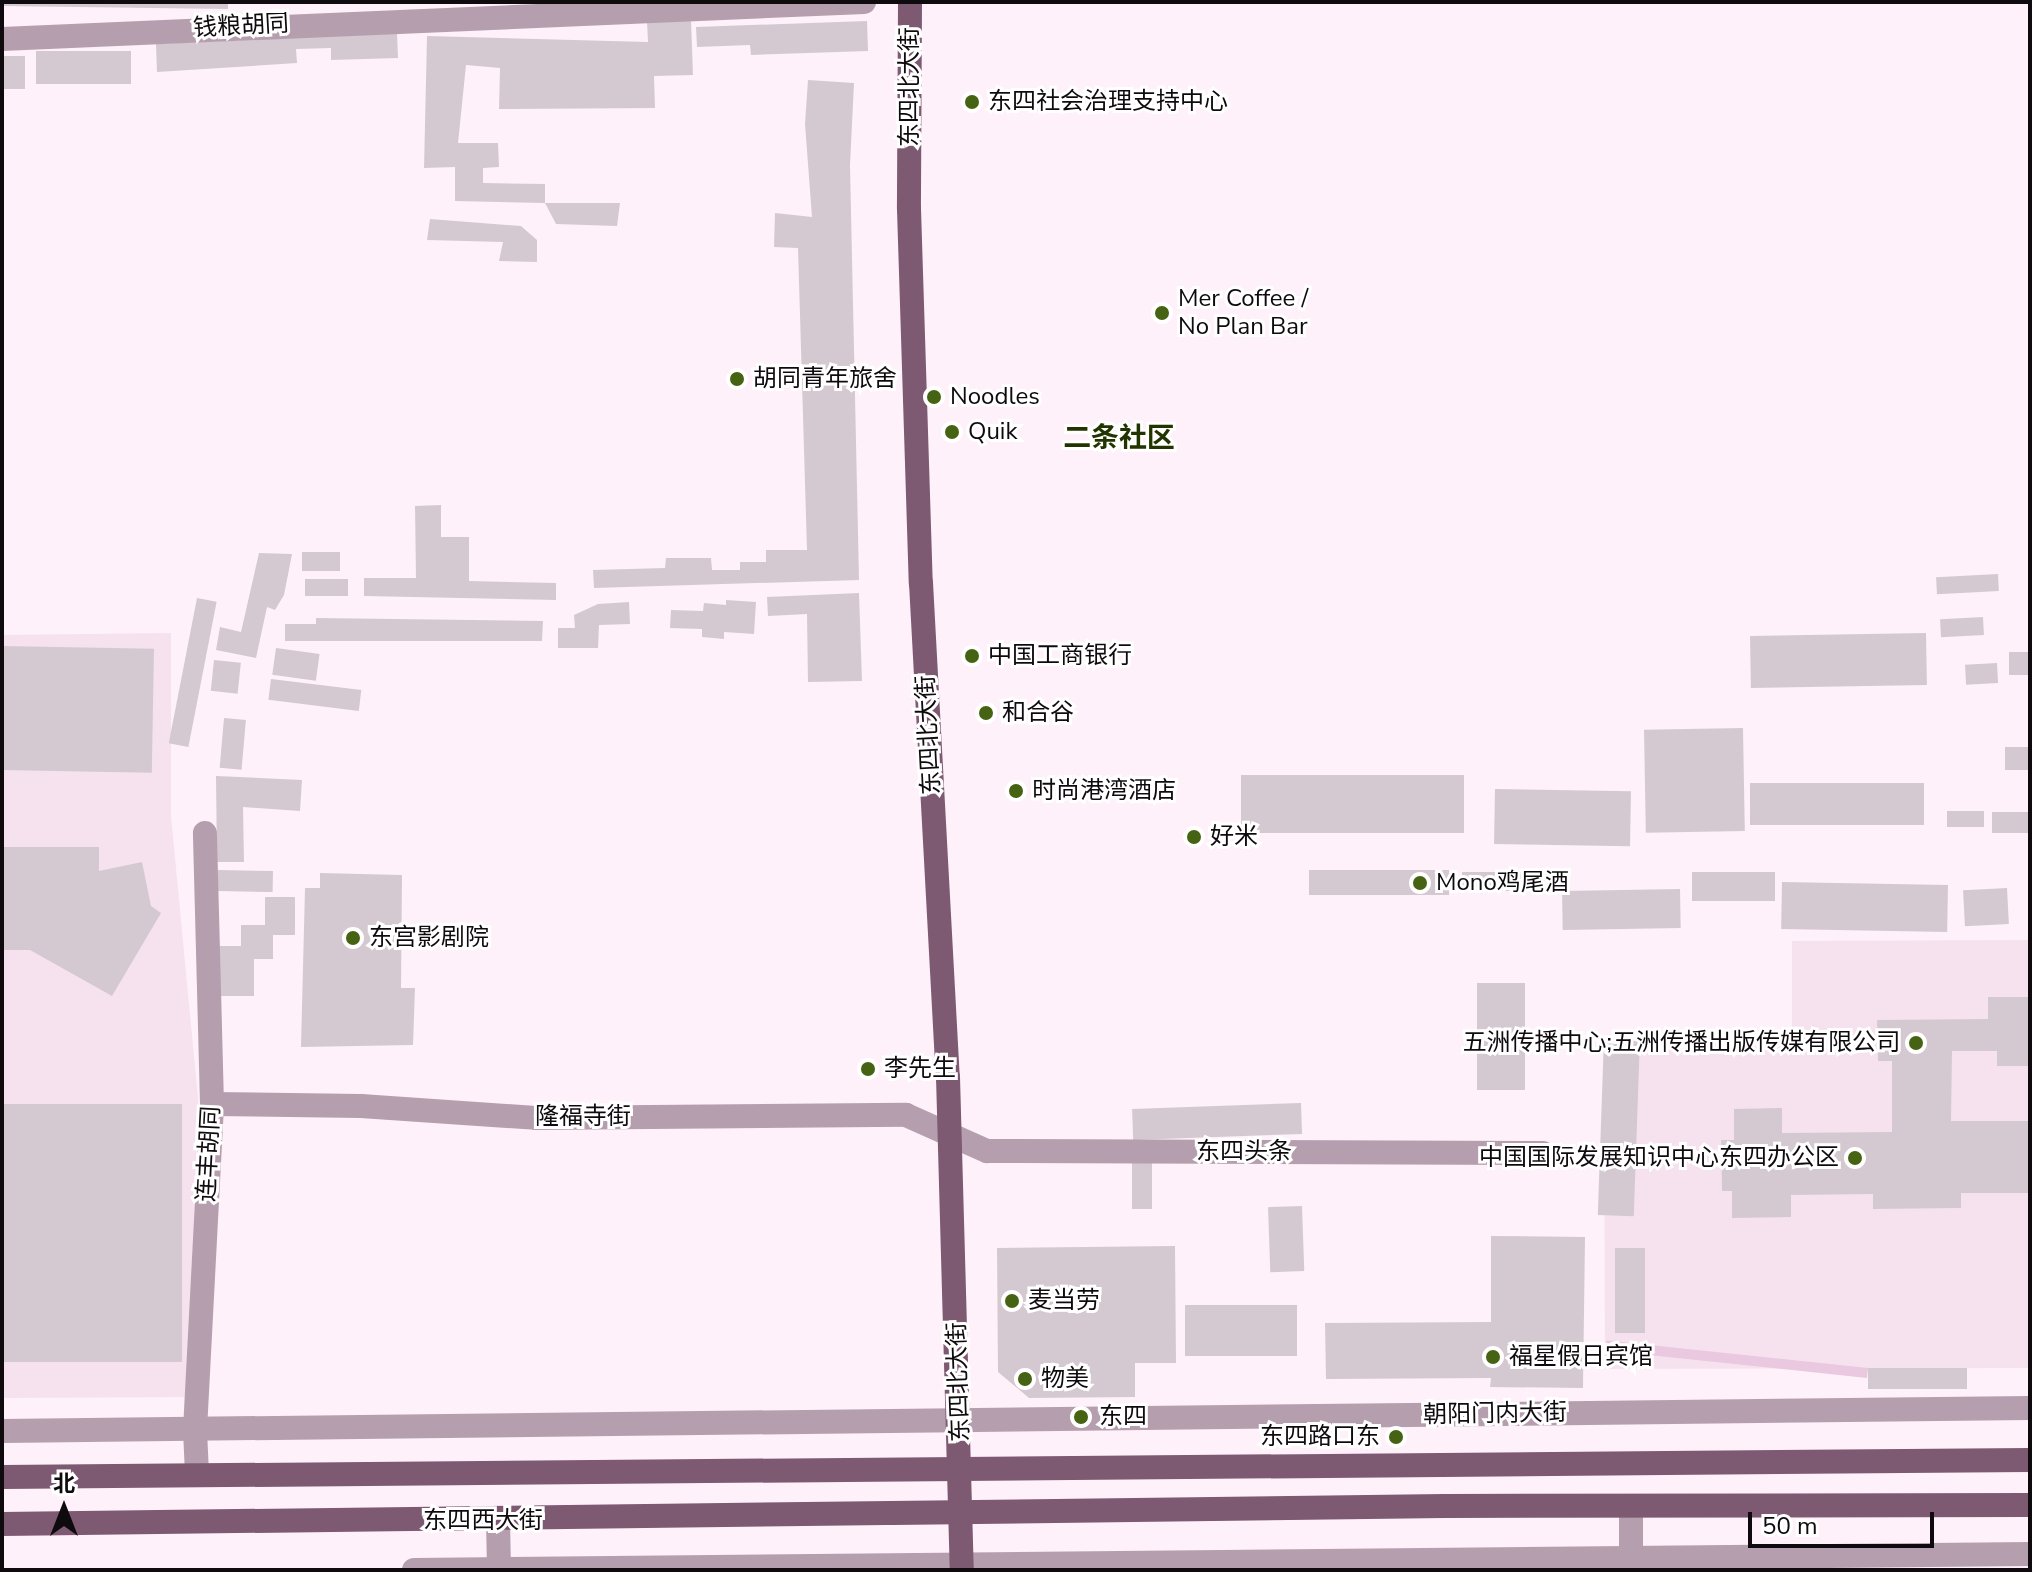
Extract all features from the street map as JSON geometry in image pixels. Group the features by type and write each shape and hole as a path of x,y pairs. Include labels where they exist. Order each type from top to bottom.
{"main road":[{"name":"东四北大街","path":"910,2 909,209 921,583 951,1132 961,1420 962,1568"},
{"name":"朝阳门内大街","path":"962,1467 2030,1460"},
{"name":"东四西大街","path":"2,1477 962,1467"},
{"path":"963,1515 1445,1506 1631,1509 2030,1505"},
{"name":"东四西大街","path":"2,1524 963,1515"}],"street":[{"name":"钱粮胡同","path":"2,39 864,2"},
{"name":"连丰胡同","path":"197,1474 195,1430 212,1104 205,833"},
{"name":"隆福寺街","path":"212,1104 361,1106 536,1118 906,1115 951,1132"},
{"name":"东四头条","path":"951,1132 987,1151 1543,1153"},
{"name":"朝阳门内大街","path":"961,1420 2030,1408"},
{"path":"2,1431 961,1420"},
{"path":"1631,1509 1631,1564"},
{"path":"498,1521 499,1570"},
{"path":"962,1568 1631,1564 2030,1554"},
{"name":"东四西大街","path":"414,1570 962,1568"}],"shaded area":[{"path":"171,633 171,816 198,1098 189,1397 2,1398 2,635"},
{"path":"2030,940 2030,1368 1605,1369 1604,1037 1792,1037 1792,941"},
{"path":"1606,1341 1868,1368 1867,1378 1605,1350"}],"building":[{"path":"2,2 228,2 228,9 2,6"},
{"path":"691,20 693,75 654,76 655,108 499,109 500,68 466,65 458,143 498,143 499,167 483,168 483,183 545,184 545,203 455,201 455,167 424,168 427,36 648,42 647,21"},
{"path":"867,21 868,51 751,55 750,45 697,47 696,27"},
{"path":"397,33 398,58 331,60 331,48 296,49 297,63 157,72 156,44"},
{"path":"36,51 131,51 131,84 36,84"},
{"path":"2,56 25,56 25,89 2,89"},
{"path":"808,80 854,83 850,165 859,580 594,588 593,570 665,568 666,558 711,558 712,570 740,570 740,562 766,562 766,550 807,550 798,248 774,247 775,213 812,217 805,124"},
{"path":"545,203 620,203 617,226 556,224"},
{"path":"430,219 521,226 537,240 537,262 499,261 503,242 427,240"},
{"path":"441,505 441,537 469,537 469,581 556,583 556,600 364,596 364,578 416,578 415,506"},
{"path":"302,552 340,552 340,571 302,571"},
{"path":"259,553 292,554 284,595 275,610 267,607 256,658 216,650 220,627 241,632"},
{"path":"1998,574 1999,591 1937,594 1936,577"},
{"path":"305,579 348,579 348,596 305,596"},
{"path":"859,593 862,681 808,682 807,614 768,616 767,597"},
{"path":"197,598 217,602 188,747 169,743"},
{"path":"726,600 756,602 754,634 724,632 724,639 702,637 702,629 670,628 671,610 703,611 704,603 726,605"},
{"path":"629,602 630,624 599,625 598,648 558,648 558,628 575,628 574,615 598,604"},
{"path":"1983,617 1984,635 1941,637 1940,619"},
{"path":"316,618 543,621 542,641 285,641 285,624 316,624"},
{"path":"1926,633 1927,685 1751,688 1750,636"},
{"path":"2,646 154,649 152,773 2,770"},
{"path":"276,648 320,654 316,681 272,675"},
{"path":"2009,652 2030,652 2030,675 2009,675"},
{"path":"214,660 241,663 238,694 211,691"},
{"path":"1997,663 1998,683 1966,685 1965,665"},
{"path":"271,679 361,690 359,711 268,700"},
{"path":"224,718 246,720 242,770 220,768"},
{"path":"1743,728 1745,831 1646,833 1644,730"},
{"path":"2005,747 2030,747 2030,770 2005,770"},
{"path":"1241,775 1464,775 1464,833 1241,833"},
{"path":"216,776 302,780 300,811 243,807 244,862 217,862"},
{"path":"1750,783 1924,783 1924,825 1750,825"},
{"path":"1495,789 1631,791 1630,846 1494,844"},
{"path":"1947,811 1984,811 1984,827 1947,827"},
{"path":"1992,812 2030,812 2030,833 1992,833"},
{"path":"2,847 99,847 99,871 142,862 151,906 161,913 112,996 30,950 2,950"},
{"path":"218,870 273,871 273,892 218,891"},
{"path":"1309,870 1449,870 1449,895 1309,895"},
{"path":"1462,872 1545,872 1545,891 1462,891"},
{"path":"1692,872 1775,872 1775,901 1692,901"},
{"name":"东宫影剧院","path":"320,873 402,875 401,988 415,988 413,1045 301,1047 305,888 320,888"},
{"path":"1782,882 1948,885 1947,932 1781,929"},
{"path":"2007,888 2009,924 1965,926 1963,890"},
{"path":"1680,889 1681,928 1563,930 1562,891"},
{"path":"265,897 295,897 295,935 273,935 273,959 254,959 254,996 217,996 217,946 241,946 241,925 265,925"},
{"path":"1477,983 1525,983 1525,1090 1477,1090"},
{"path":"1988,997 2030,997 2030,1066 1997,1066 1997,1051 1952,1051 1951,1121 2030,1121 2030,1193 1961,1193 1961,1208 1873,1209 1873,1194 1791,1195 1791,1217 1732,1218 1732,1191 1722,1191 1721,1140 1734,1140 1734,1109 1782,1108 1782,1133 1892,1132 1892,1061 1878,1061 1877,1020 1988,1019"},
{"path":"1604,1037 1640,1038 1634,1216 1598,1215"},
{"path":"1301,1103 1302,1134 1133,1140 1132,1109"},
{"path":"2,1104 182,1104 182,1362 2,1362"},
{"path":"1132,1162 1152,1162 1152,1209 1132,1209"},
{"path":"1302,1206 1304,1271 1270,1272 1268,1207"},
{"path":"1491,1236 1585,1237 1583,1388 1490,1387 1491,1378 1326,1379 1325,1323 1491,1322"},
{"path":"1175,1246 1176,1363 1135,1363 1135,1397 1029,1398 998,1372 997,1248"},
{"path":"1615,1248 1645,1248 1645,1333 1615,1333"},
{"path":"1185,1305 1297,1305 1297,1356 1185,1356"},
{"path":"1868,1368 1967,1368 1967,1389 1868,1389"}],"place":[{"name":"东四社会治理支持中心","path":"972,102"},
{"name":"Mer Coffee / No Plan Bar","path":"1162,313"},
{"name":"胡同青年旅舍","path":"737,379"},
{"name":"Noodles","path":"934,397"},
{"name":"Quik","path":"952,432"},
{"name":"中国工商银行","path":"972,656"},
{"name":"和合谷","path":"986,713"},
{"name":"时尚港湾酒店","path":"1016,791"},
{"name":"好米","path":"1194,837"},
{"name":"Mono鸡尾酒","path":"1420,883"},
{"name":"东宫影剧院","path":"353,938"},
{"name":"五洲传播中心;五洲传播出版传媒有限公司","path":"1916,1043"},
{"name":"李先生","path":"868,1069"},
{"name":"中国国际发展知识中心东四办公区","path":"1855,1158"},
{"name":"麦当劳","path":"1012,1301"},
{"name":"福星假日宾馆","path":"1493,1357"},
{"name":"物美","path":"1025,1379"},
{"name":"东四","path":"1081,1417"},
{"name":"东四路口东","path":"1396,1437"}],"district":[{"name":"二条社区","path":"1119,438"}]}
